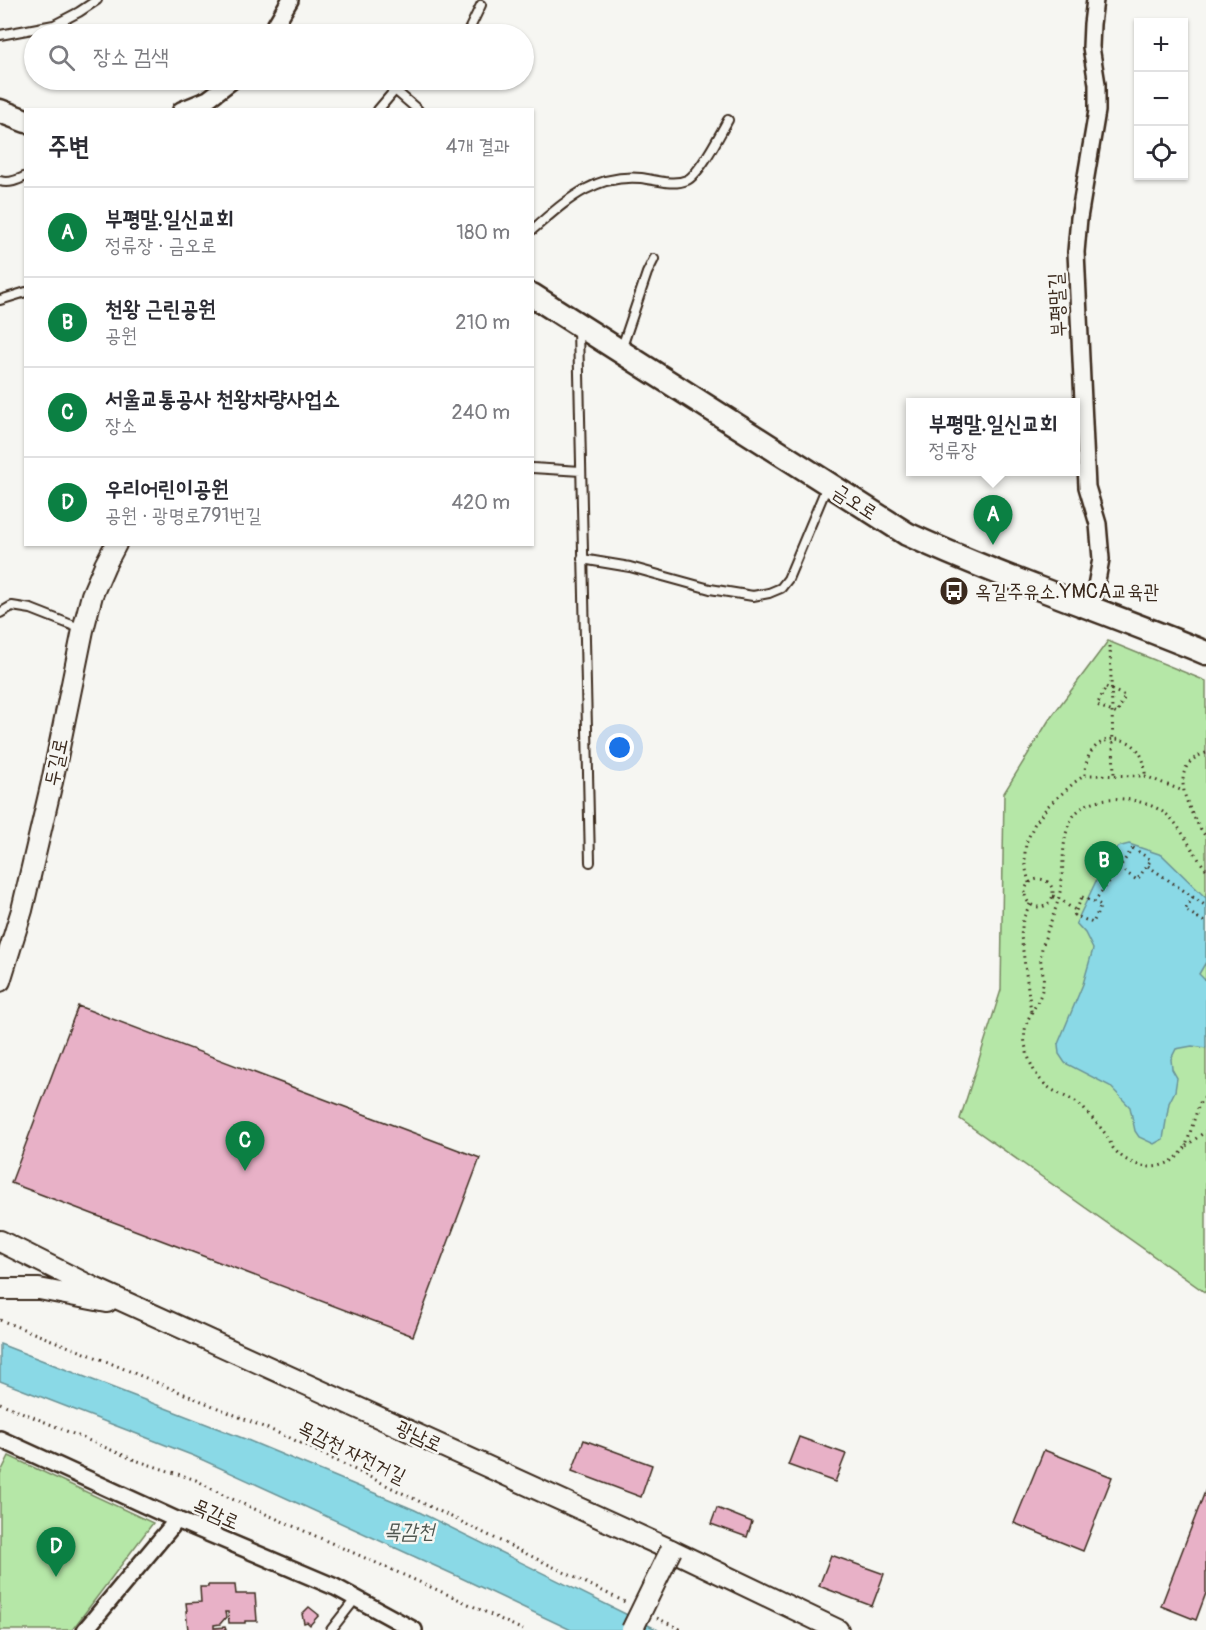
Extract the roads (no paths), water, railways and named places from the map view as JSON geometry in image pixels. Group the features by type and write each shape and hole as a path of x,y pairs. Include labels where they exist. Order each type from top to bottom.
{"main road":[{"path":"0,111 24,120"},
{"name":"금오로","path":"534,296 908,534 958,557 1204,649"}],"street":[{"path":"276,24 290,0"},
{"name":"부평말길","path":"1092,607 1101,559 1098,524 1087,487 1076,252 1079,218 1097,111 1097,84 1091,47 1095,0"},
{"path":"185,108 208,99 220,90"},
{"name":"두길로","path":"0,981 6,942 22,910 50,793 92,595 115,546"},
{"name":"광남로","path":"0,1241 92,1287 671,1550 838,1630"},
{"path":"0,1289 39,1289 146,1310"},
{"name":"목감로","path":"0,1439 177,1520 335,1587 414,1630"},
{"path":"85,1630 177,1520"},
{"path":"632,1630 671,1550"}],"lane":[{"path":"58,24 97,0"},
{"path":"472,24 481,5"},
{"path":"0,35 24,31"},
{"path":"380,108 395,90 416,108"},
{"path":"534,228 573,196 595,184 639,178 675,183 687,180 696,174 728,120"},
{"path":"0,181 15,181 24,177"},
{"path":"621,352 647,273 654,259"},
{"path":"0,300 24,293"},
{"path":"578,324 590,862"},
{"path":"534,468 581,471"},
{"path":"582,559 630,567 710,589 753,596 769,592 781,588 788,579 828,485"},
{"path":"0,613 12,606 31,609 83,630"},
{"path":"332,1630 356,1598"}],"water":[{"path":"1129,844 1162,855 1206,898 1206,962 1199,974 1206,981 1206,1048 1192,1046 1176,1049 1171,1059 1172,1069 1177,1078 1175,1091 1169,1103 1163,1139 1154,1144 1139,1137 1135,1131 1130,1107 1110,1086 1065,1063 1059,1054 1058,1044 1083,984 1093,949 1085,933 1076,923 1107,858 1118,847"},
{"name":"목감천","path":"0,1344 245,1439 415,1510 658,1630 571,1630 194,1456 0,1381"}],"place":[{"name":"부평말.일신교회","path":"993,545"},
{"name":"옥길주유소.YMCA교육관","path":"954,591"},
{"name":"천왕 근린공원","path":"1104,891"},
{"name":"서울교통공사 천왕차량사업소","path":"245,1171"},
{"name":"우리어린이공원","path":"56,1577"}]}
